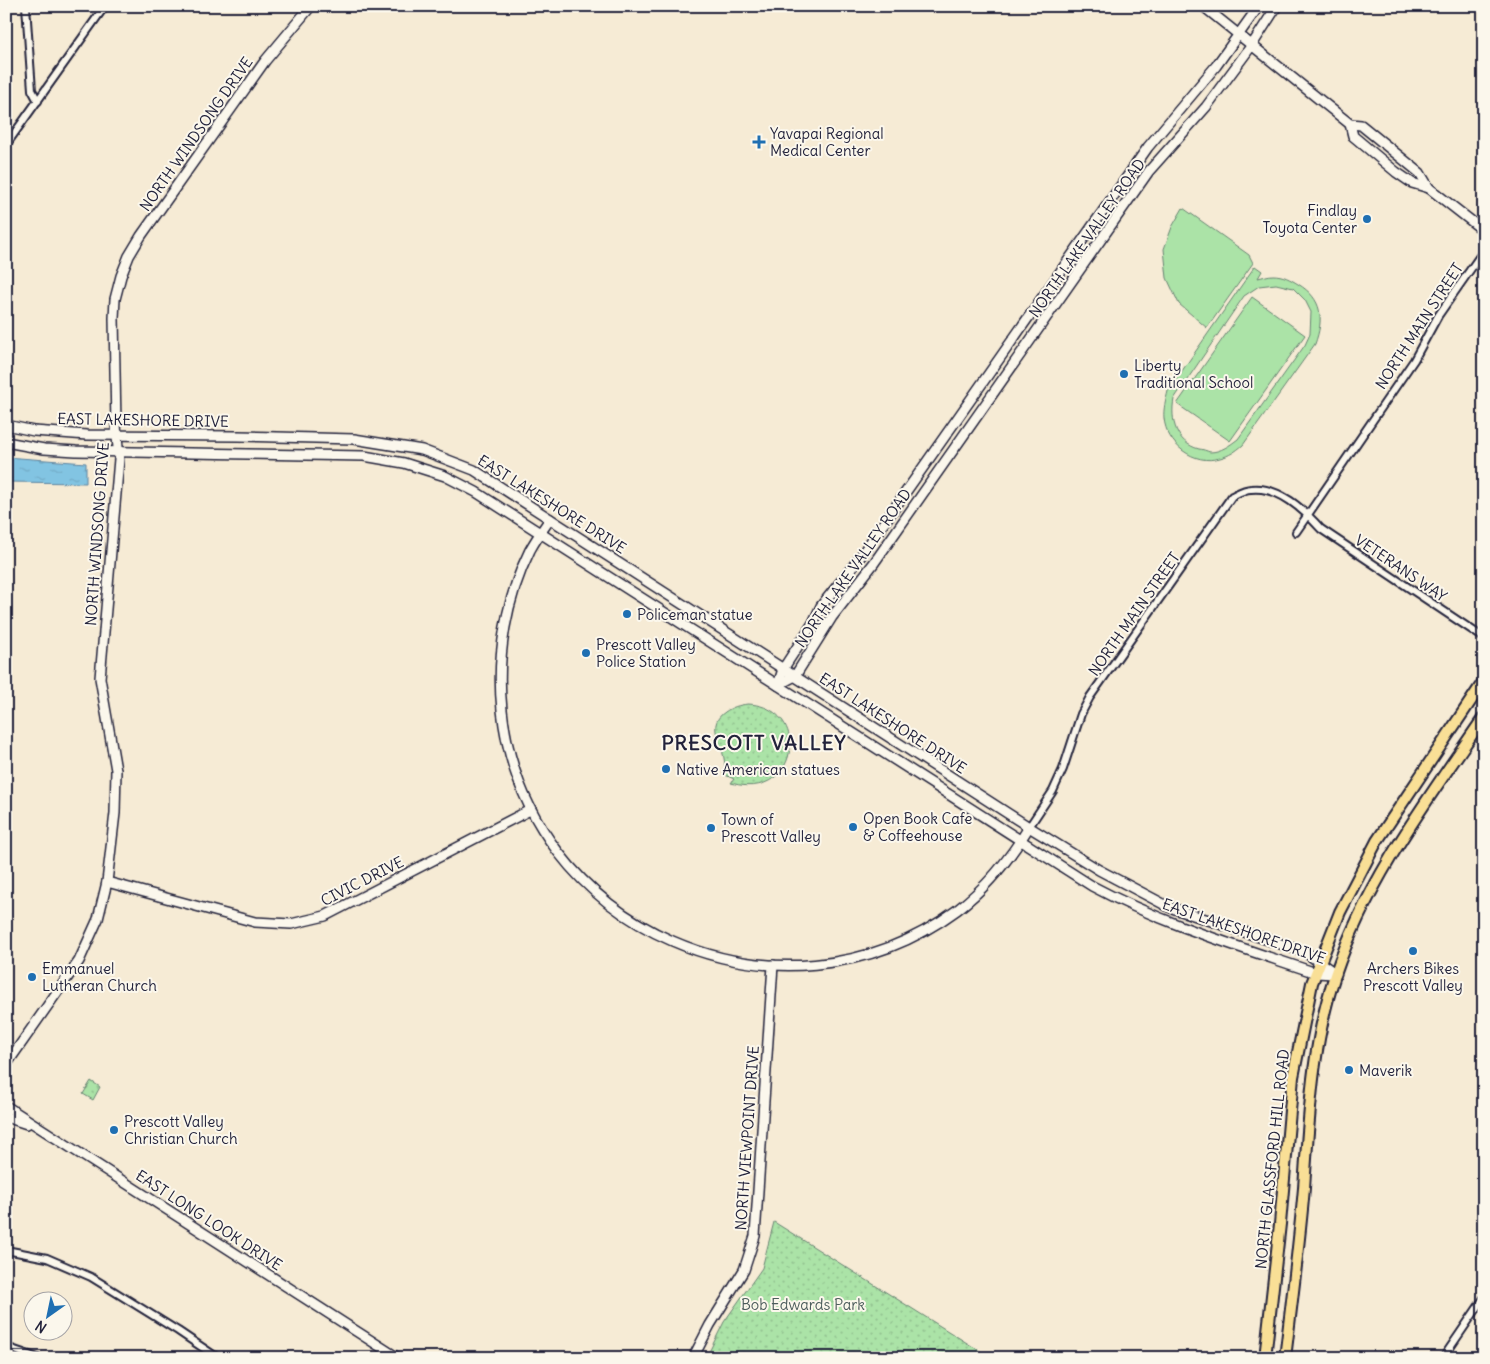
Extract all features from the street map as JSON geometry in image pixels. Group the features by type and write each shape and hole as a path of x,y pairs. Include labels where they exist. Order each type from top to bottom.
{"main road":[{"name":"NORTH GLASSFORD HILL ROAD","path":"1265,1358 1280,1224 1293,1076 1310,991 1340,912 1377,841 1484,681"},
{"path":"1286,1358 1314,1070 1327,1002 1350,938 1376,882 1409,827 1484,717"}],"street":[{"path":"26,6 32,90 38,102"},
{"path":"6,145 105,6"},
{"name":"NORTH WINDSONG DRIVE","path":"6,1065 68,977 87,946 98,919 107,882 115,812 116,770 100,678 119,451 114,318 115,299 119,284 129,256 141,236 265,61 310,6"},
{"path":"1203,6 1350,124 1361,125 1420,173 1429,188 1484,231"},
{"name":"NORTH LAKE VALLEY ROAD","path":"778,685 783,668 813,624 821,606 858,560 1148,147 1216,66 1259,6"},
{"name":"NORTH LAKE VALLEY ROAD","path":"795,676 832,617 874,563 1149,171 1206,107 1252,45 1277,6"},
{"path":"1350,124 1353,136 1396,172 1412,184 1429,188"},
{"name":"NORTH MAIN STREET","path":"1296,532 1414,360 1438,316 1484,250"},
{"name":"EAST LAKESHORE DRIVE","path":"6,425 34,431 117,435 345,439 407,447 445,458 474,470 1029,827 1099,870 1169,907 1306,952 1336,974"},
{"path":"344,455 345,439"},
{"name":"EAST LAKESHORE DRIVE","path":"6,442 44,449 364,456 404,463 445,476 476,492 1092,886 1114,898 1164,919 1316,973 1336,974"},
{"name":"NORTH MAIN STREET","path":"1029,827 1053,791 1063,769 1081,714 1090,697 1232,496 1250,489 1267,489 1284,497 1308,514"},
{"name":"VETERANS WAY","path":"1308,514 1322,529 1484,638"},
{"path":"550,519 540,533 527,558 506,620 500,660 500,698 507,744 516,775 530,810 558,853 574,872 601,898 636,923 660,936 697,951 732,960 788,966 852,958 906,939 938,922 969,900 994,874 1029,827"},
{"path":"778,685 795,676"},
{"name":"CIVIC DRIVE","path":"107,882 255,922 291,924 324,916 530,810"},
{"path":"1164,919 1169,907"},
{"name":"NORTH VIEWPOINT DRIVE","path":"693,1358 710,1325 744,1270 755,1236 773,965"},
{"name":"EAST LONG LOOK DRIVE","path":"6,1106 398,1358"},
{"path":"6,1118 20,1121 46,1132"},
{"path":"6,1250 47,1258 91,1277 218,1358"},
{"path":"1443,1358 1484,1298"},
{"path":"6,1347 38,1358"}],"green space":[{"path":"1183,208 1249,255 1253,263 1207,328 1179,304 1167,278 1164,249 1172,227"},
{"path":"1255,266 1262,271 1258,278 1273,275 1286,278 1306,290 1317,303 1320,326 1315,344 1243,445 1232,453 1210,460 1191,456 1183,451 1170,436 1166,428 1164,408 1168,391","holes":["1276,284 1293,288 1305,300 1311,312 1310,334 1305,345 1238,439 1225,448 1214,452 1199,449 1185,442 1176,430 1173,415 1174,399 1244,296 1259,286"]},
{"path":"1252,297 1305,335 1230,441 1177,404"},
{"path":"748,704 769,709 782,720 789,736 789,752 783,768 771,780 754,785 731,783 734,779 723,774 724,757 716,733 718,718 736,706"},
{"path":"91,1081 100,1087 93,1100 83,1094"},
{"name":"Bob Edwards Park","path":"774,1222 991,1358 706,1358 724,1322 762,1268"}],"water":[{"path":"6,457 86,463 86,483 6,482"}],"place":[{"name":"Yavapai Regional Medical Center","path":"759,142"},
{"name":"Findlay Toyota Center","path":"1367,219"},
{"name":"Liberty Traditional School","path":"1124,374"},
{"name":"Policeman statue","path":"627,614"},
{"name":"Prescott Valley Police Station","path":"586,653"},
{"name":"Native American statues","path":"666,769"},
{"name":"Open Book Cafe & Coffeehouse","path":"853,827"},
{"name":"Town of Prescott Valley","path":"711,828"},
{"name":"Archers Bikes Prescott Valley","path":"1413,951"},
{"name":"Emmanuel Lutheran Church","path":"32,977"},
{"name":"Maverik","path":"1349,1070"},
{"name":"Prescott Valley Christian Church","path":"114,1130"}],"district":[{"name":"PRESCOTT VALLEY","path":"754,742"}]}
